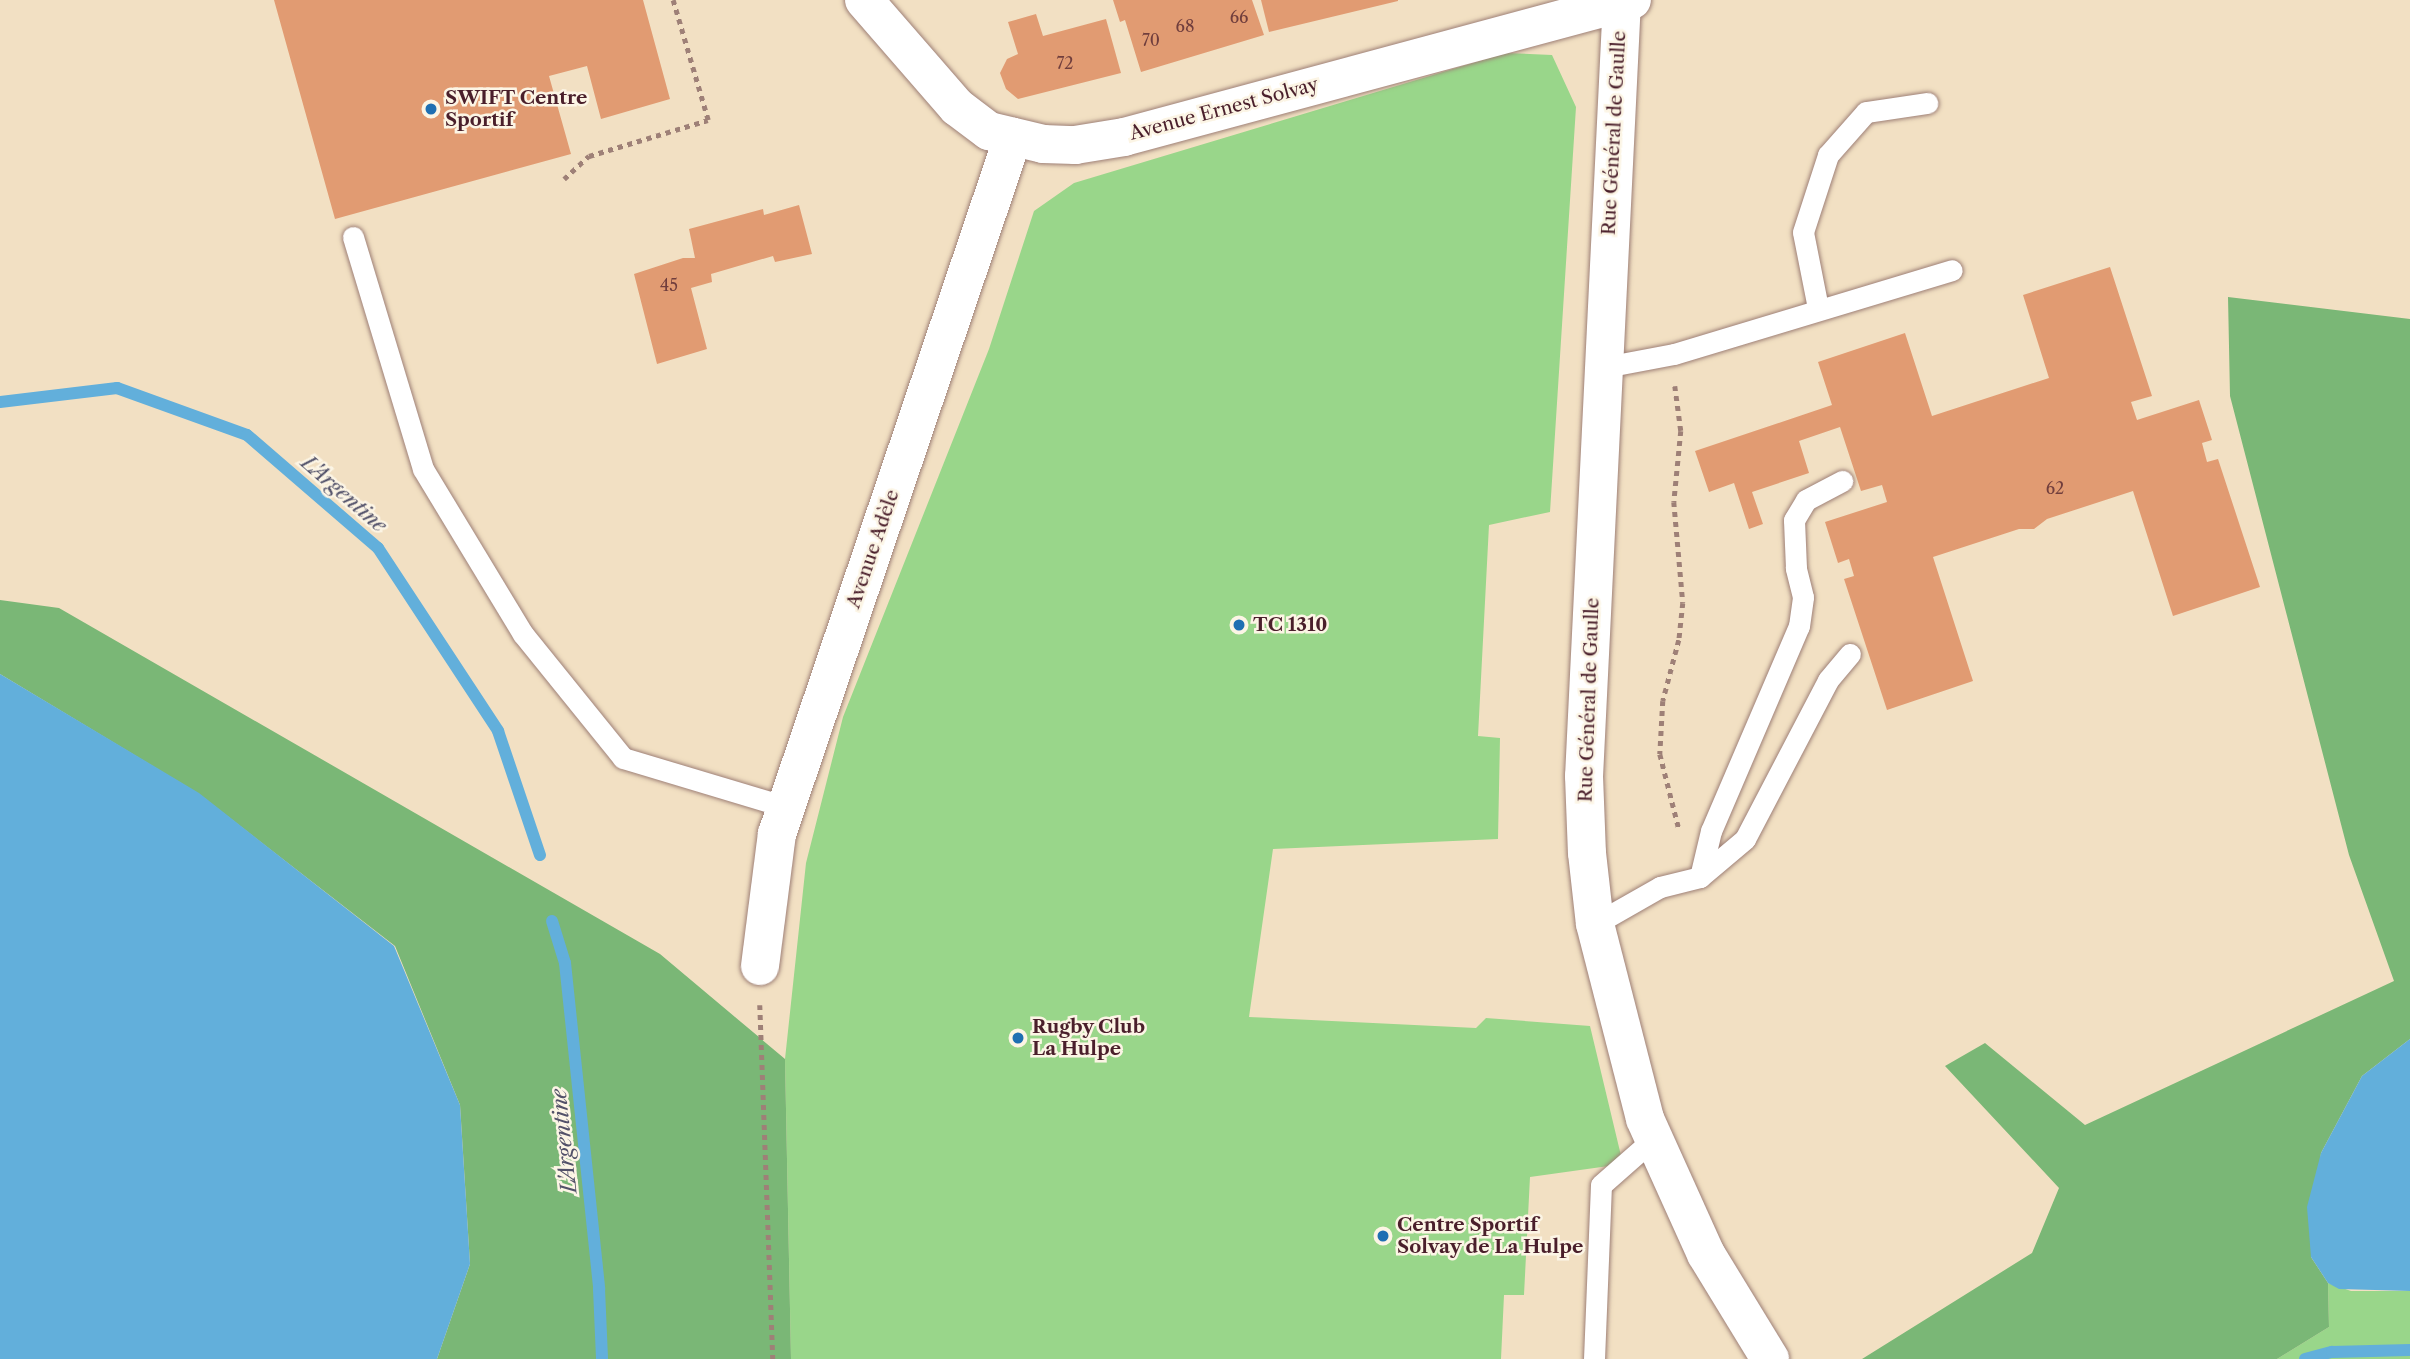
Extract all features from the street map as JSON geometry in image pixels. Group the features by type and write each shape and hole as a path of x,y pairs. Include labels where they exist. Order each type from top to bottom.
{"street":[{"name":"Avenue Ernest Solvay","path":"864,0 957,107 989,131 1075,145 1124,137 1625,1"},
{"name":"Rue Général de Gaulle","path":"1625,1 1584,776 1595,924 1618,1023 1652,1140 1706,1254 1763,1357"},
{"name":"Avenue Adèle","path":"760,966 778,834 786,807 1013,137"}],"lane":[{"path":"1818,308 1803,232 1828,155 1866,112 1927,103"},
{"path":"353,236 423,469 523,634 622,758 786,807"},
{"path":"1605,367 1665,355 1952,270"},
{"path":"1700,877 1711,831 1799,626 1803,597 1793,542 1794,520 1806,500 1842,481"},
{"path":"1595,924 1660,887 1700,877 1745,839 1829,680 1850,654"},
{"path":"1594,1359 1601,1185 1652,1140"}],"path":[{"path":"564,179 589,156 708,120 673,0"},
{"path":"1665,355 1679,401 1680,462 1674,502 1683,603 1663,701 1660,754 1667,792 1686,851 1700,877"},
{"path":"760,966 773,1359"}],"green space":[{"path":"1506,53 1552,55 1576,107 1550,512 1489,525 1478,736 1500,738 1498,839 1273,849 1249,1017 1476,1028 1486,1018 1590,1026 1623,1164 1530,1177 1524,1295 1504,1295 1501,1359 791,1359 785,1059 806,863 843,717 989,349 1034,211 1074,183"},
{"path":"2228,297 2410,319 2410,1039 2362,1076 2321,1153 2311,1257 2328,1283 2329,1327 2277,1359 1862,1359 2032,1253 2059,1188 1945,1066 1985,1043 2085,1125 2394,981 2349,855 2230,396"},
{"path":"0,600 59,608 660,954 785,1059 791,1359 437,1359 470,1264 460,1105 395,946 199,794 0,674"},
{"path":"2328,1283 2351,1291 2410,1291 2410,1359 2277,1359 2329,1327"}],"water":[{"path":"0,674 199,793 394,946 460,1105 470,1264 437,1359 0,1359"},
{"path":"2410,1039 2410,1291 2339,1289 2328,1283 2311,1257 2307,1207 2321,1153 2362,1076"}],"building":[{"name":"SWIFT Centre Sportif","path":"274,0 643,0 670,99 601,119 587,66 549,76 571,154 335,219"},
{"path":"1113,0 1252,0 1264,35 1141,72 1125,20 1120,22"},
{"path":"1261,0 1398,0 1398,1 1269,32"},
{"path":"1036,14 1043,36 1106,19 1121,73 1018,99 1006,89 1000,73 1007,59 1018,54 1008,22"},
{"path":"799,205 812,254 775,262 773,256 711,274 712,282 691,288 707,349 657,364 634,274 683,258 695,258 689,229 763,209 764,215"},
{"path":"2110,267 2152,396 2131,402 2137,420 2199,400 2212,440 2202,443 2207,462 2218,459 2260,587 2173,616 2133,491 2047,519 2034,529 2019,529 1933,557 1973,681 1887,710 1844,579 1854,576 1849,559 1838,563 1825,522 1887,502 1882,485 1861,491 1840,427 1799,441 1809,473 1752,492 1763,524 1749,529 1734,483 1709,492 1695,451 1832,405 1818,362 1905,333 1932,416 2049,378 2023,295"}],"waterway":[{"name":"L'Argentine","path":"0,402 117,388 247,435 378,548 498,731 540,855"},
{"name":"L'Argentine","path":"552,921 565,963 599,1289 602,1359"},
{"name":"L'Argentine","path":"2305,1359 2332,1352 2410,1350"}],"place":[{"name":"SWIFT Centre Sportif","path":"431,109"},
{"name":"TC 1310","path":"1239,625"},
{"name":"Rugby Club La Hulpe","path":"1018,1038"},
{"name":"Centre Sportif Solvay de La Hulpe","path":"1383,1236"}]}
